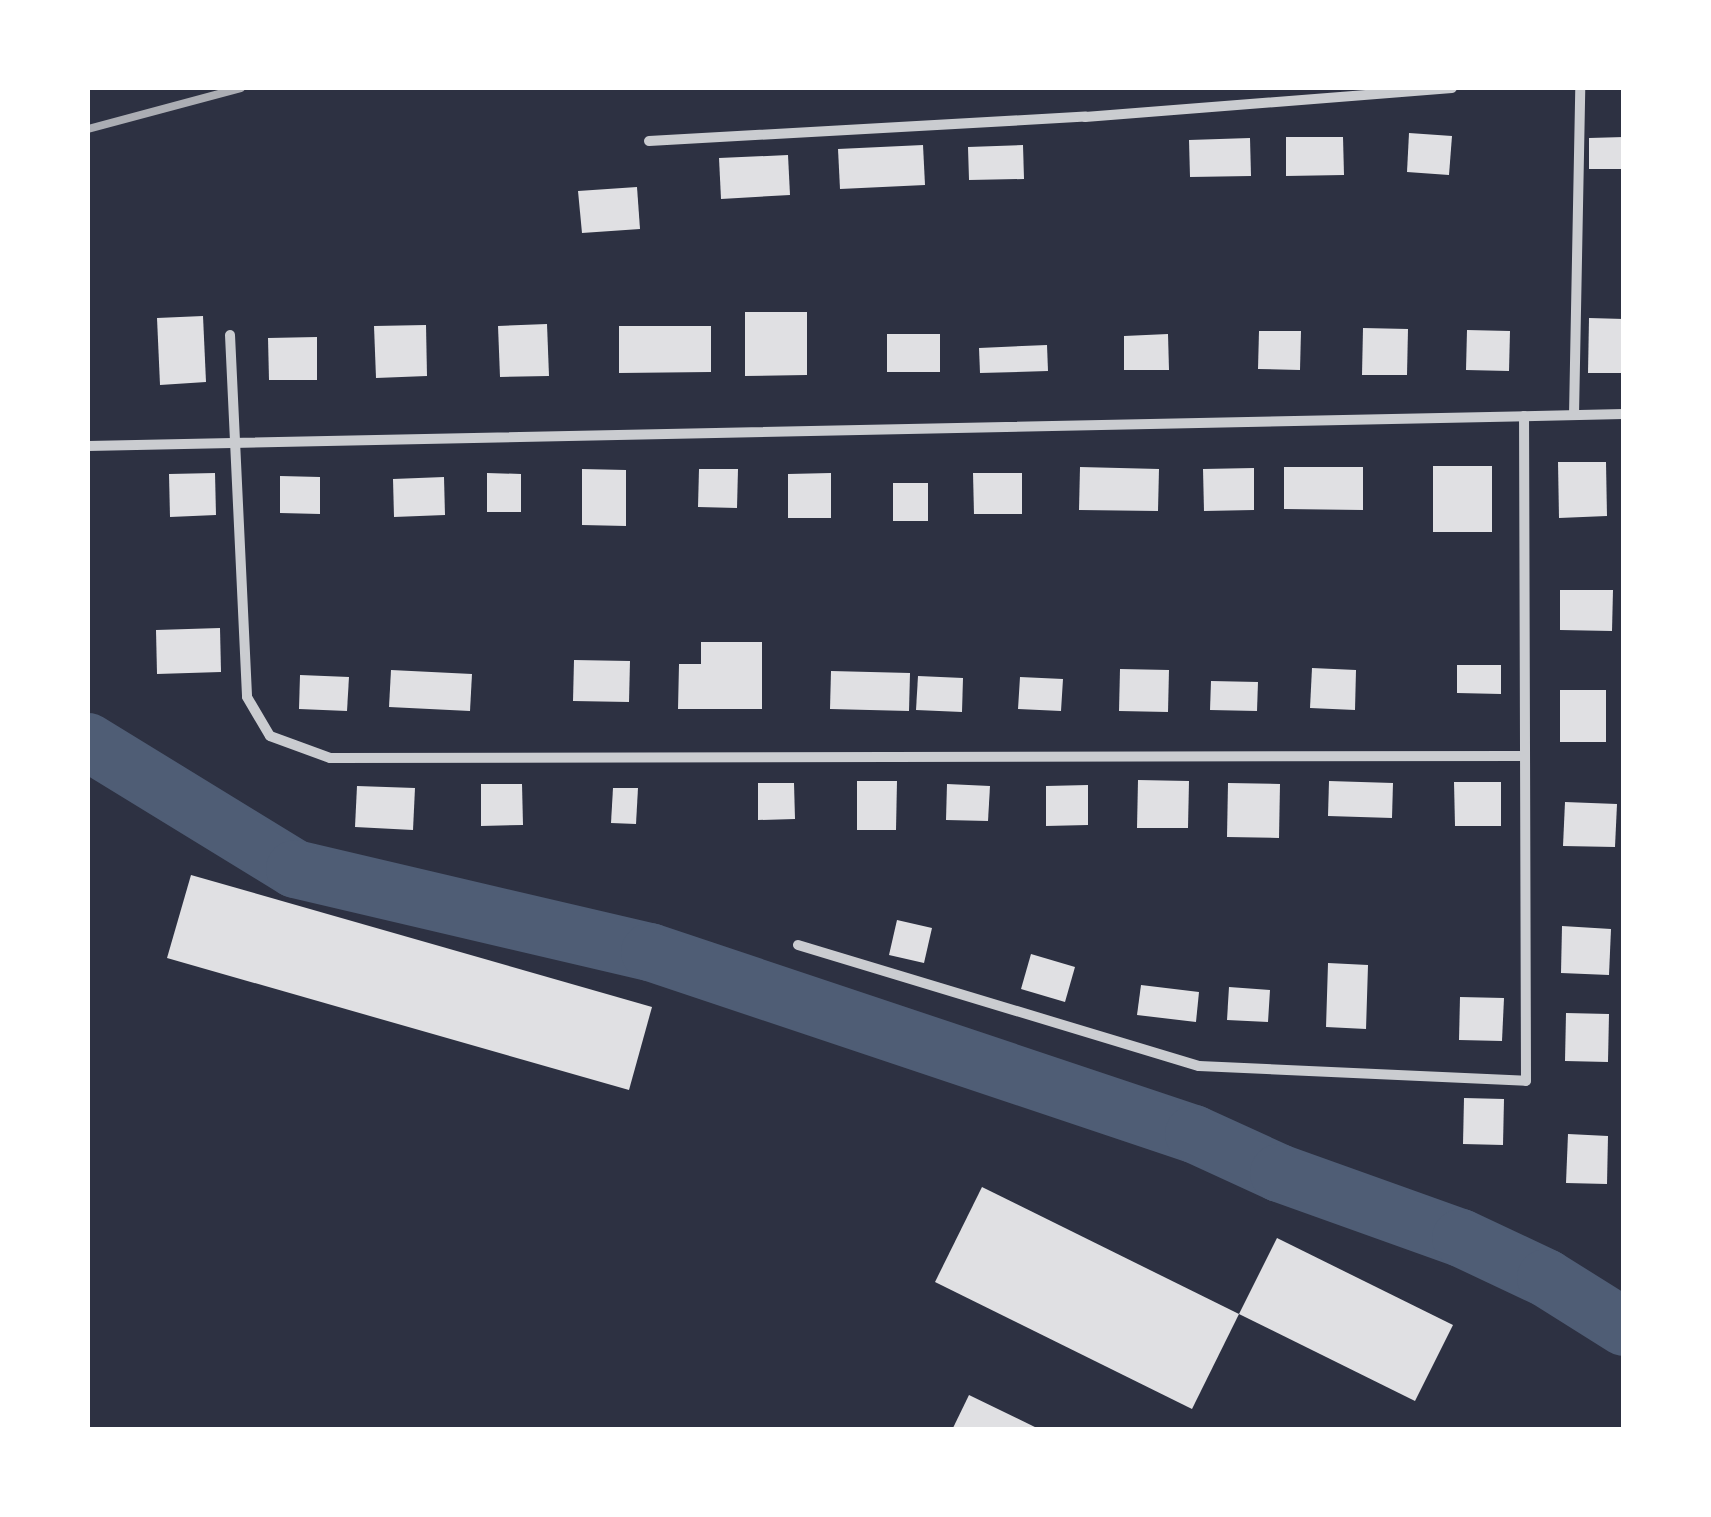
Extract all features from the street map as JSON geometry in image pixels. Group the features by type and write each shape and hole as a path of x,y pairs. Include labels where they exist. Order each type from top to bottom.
{"street":[{"path":"649,142 1085,118 1452,88"},
{"path":"1574,415 1580,88"},
{"path":"230,335 238,441 247,696 270,736 330,758 1525,756"},
{"path":"88,446 1624,414"},
{"path":"798,945 1199,1066 1526,1081 1524,416"}],"building":[{"path":"1409,133 1452,136 1449,175 1407,172"},
{"path":"1286,137 1343,137 1344,175 1286,176"},
{"path":"1624,137 1624,169 1589,169 1589,138"},
{"path":"1250,138 1251,176 1190,177 1189,140"},
{"path":"923,145 925,185 840,189 838,149"},
{"path":"1023,145 1024,179 969,180 968,147"},
{"path":"788,155 790,195 721,199 719,158"},
{"path":"637,187 640,229 582,233 578,191"},
{"path":"745,312 807,312 807,375 745,376"},
{"path":"203,316 206,382 160,385 157,318"},
{"path":"1589,318 1624,319 1624,373 1588,373"},
{"path":"547,324 549,376 500,377 498,326"},
{"path":"426,325 427,376 376,378 374,326"},
{"path":"619,326 711,326 711,372 619,373"},
{"path":"1363,328 1408,329 1407,375 1362,375"},
{"path":"1467,330 1510,331 1509,371 1466,370"},
{"path":"1259,331 1301,331 1300,370 1258,369"},
{"path":"887,334 940,334 940,372 887,372"},
{"path":"1168,334 1169,370 1124,370 1124,336"},
{"path":"317,337 317,380 269,380 268,338"},
{"path":"1047,345 1048,371 980,373 979,348"},
{"path":"1558,462 1606,462 1607,516 1559,518"},
{"path":"1433,466 1492,466 1492,532 1433,532"},
{"path":"1080,467 1159,469 1158,511 1079,510"},
{"path":"1284,467 1363,467 1363,510 1284,509"},
{"path":"1254,468 1254,510 1204,511 1203,469"},
{"path":"582,469 626,470 626,526 582,525"},
{"path":"699,469 738,469 737,508 698,507"},
{"path":"215,473 216,515 170,517 169,474"},
{"path":"487,473 521,474 521,512 487,512"},
{"path":"831,473 831,518 788,518 788,474"},
{"path":"973,473 1022,473 1022,514 974,514"},
{"path":"280,476 320,477 320,514 280,513"},
{"path":"444,477 445,515 394,517 393,479"},
{"path":"893,483 928,483 928,521 893,521"},
{"path":"1560,590 1613,590 1612,631 1560,630"},
{"path":"220,628 221,672 157,674 156,630"},
{"path":"701,642 762,642 762,709 678,709 679,664 701,664"},
{"path":"574,660 630,661 629,702 573,701"},
{"path":"1457,665 1501,665 1501,694 1457,693"},
{"path":"1312,668 1356,670 1355,710 1310,708"},
{"path":"1120,669 1169,670 1168,712 1119,711"},
{"path":"391,670 472,674 470,711 389,707"},
{"path":"831,671 910,673 909,711 830,709"},
{"path":"300,675 349,677 347,711 299,709"},
{"path":"918,676 963,678 962,712 916,710"},
{"path":"1020,677 1063,679 1061,711 1018,709"},
{"path":"1211,681 1258,682 1257,711 1210,710"},
{"path":"1560,690 1606,690 1606,742 1560,742"},
{"path":"1138,780 1189,781 1188,828 1137,828"},
{"path":"857,781 897,781 896,830 857,830"},
{"path":"1329,781 1393,783 1392,818 1328,816"},
{"path":"1454,782 1501,782 1501,826 1455,826"},
{"path":"758,783 794,783 795,819 758,820"},
{"path":"1228,783 1280,784 1279,838 1227,837"},
{"path":"481,784 522,784 523,825 481,826"},
{"path":"947,784 990,786 988,821 946,820"},
{"path":"1088,785 1088,825 1046,826 1046,786"},
{"path":"357,786 415,788 413,830 355,827"},
{"path":"613,788 638,788 636,824 611,823"},
{"path":"1565,802 1617,804 1615,847 1563,846"},
{"path":"191,875 652,1007 629,1090 167,958"},
{"path":"897,920 932,928 924,963 889,955"},
{"path":"1562,926 1611,929 1609,975 1561,973"},
{"path":"1031,954 1075,967 1065,1002 1021,989"},
{"path":"1328,963 1368,965 1366,1029 1326,1027"},
{"path":"1141,985 1199,992 1196,1022 1137,1015"},
{"path":"1229,987 1270,990 1268,1022 1227,1020"},
{"path":"1460,997 1504,998 1502,1041 1459,1040"},
{"path":"1566,1013 1609,1014 1608,1062 1565,1061"},
{"path":"1464,1098 1504,1099 1503,1145 1463,1144"},
{"path":"1568,1134 1608,1136 1607,1184 1566,1183"},
{"path":"982,1187 1239,1314 1192,1409 935,1282"},
{"path":"1277,1238 1453,1325 1415,1401 1239,1314"},
{"path":"969,1395 1041,1430 952,1430"}],"waterway":[{"path":"88,742 295,869 650,952 1194,1134 1279,1173 1461,1238 1546,1278 1624,1327"}],"railway":[{"path":"88,129 241,88"}]}
